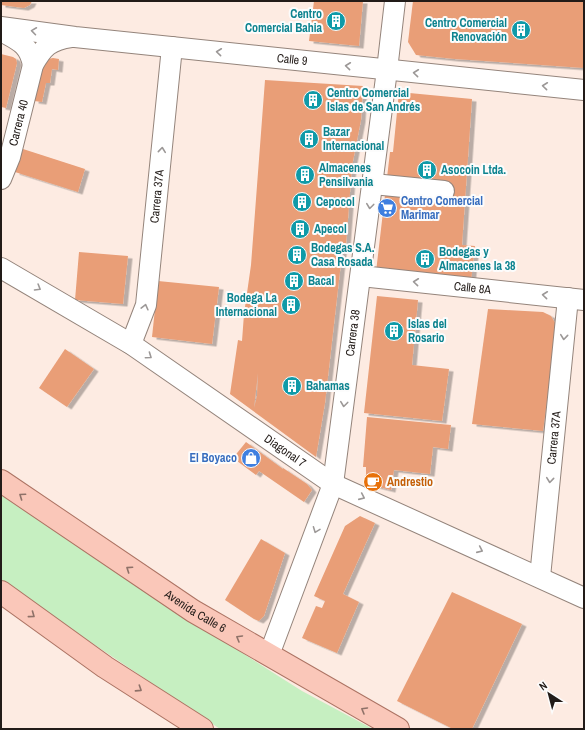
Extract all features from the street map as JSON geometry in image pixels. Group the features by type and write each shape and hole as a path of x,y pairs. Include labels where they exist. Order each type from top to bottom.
{"main road":[{"name":"Avenida Calle 6","path":"1,481 193,611 398,729"},
{"path":"1,592 105,666 202,729"}],"street":[{"name":"Carrera 38","path":"269,655 334,484 387,70 394,1"},
{"name":"Calle 9","path":"1,27 75,37 584,90"},
{"path":"1,31 27,47 31,55 33,65"},
{"name":"Carrera 40","path":"1,179 10,157 33,65 41,51 49,44 58,40 75,37"},
{"name":"Carrera 37A","path":"132,344 146,305 172,47"},
{"path":"372,184 444,191"},
{"name":"Diagonal 7","path":"2,267 132,344 334,484 584,598"},
{"name":"Calle 8A","path":"361,276 576,299"},
{"name":"Carrera 37A","path":"540,578 576,299"}],"green space":[{"path":"1,495 106,566 302,691 373,729 220,729 22,596 1,580"}],"building":[{"path":"1,1 32,1 30,5 24,8 1,5"},
{"name":"Centro Comercial Bahia","path":"314,1 363,1 359,46 309,41"},
{"name":"Centro Comercial Renovación","path":"413,1 584,1 584,68 416,55 408,42"},
{"path":"1,54 13,57 16,59 17,63 6,108 1,107"},
{"path":"48,59 59,59 58,70 52,69 50,83 46,83 42,102 34,101 40,69"},
{"path":"265,80 363,86 361,120 352,166 346,245 343,245 325,403 316,457 230,394 238,340 242,341 251,265","holes":["258,373 257,396 254,408"]},
{"path":"399,92 472,99 462,245 475,246 471,281 376,272 390,152 393,152"},
{"path":"23,149 85,169 78,192 15,172"},
{"path":"79,252 128,256 123,304 75,300"},
{"path":"158,281 219,287 212,344 152,337"},
{"path":"377,296 418,300 412,365 449,369 442,421 364,413"},
{"path":"488,309 543,312 551,316 557,326 543,431 472,424"},
{"path":"65,349 94,369 67,407 39,388"},
{"path":"367,417 451,425 448,449 433,447 430,474 394,470 391,490 371,485 366,478 366,467 363,467"},
{"path":"246,442 283,469 307,484 312,490 304,502 259,471 256,475 233,458"},
{"path":"360,516 375,523 343,594 359,602 337,653 302,638 316,606 322,608 325,601 314,596 345,526"},
{"path":"261,539 285,553 264,616 259,621 225,600"},
{"path":"452,592 522,624 472,729 453,729 397,701"}],"place":[{"name":"Centro Comercial Bahia","path":"336,21"},
{"name":"Centro Comercial Renovación","path":"521,30"},
{"name":"Centro Comercial Islas de San Andrés","path":"313,100"},
{"name":"Bazar Internacional","path":"309,139"},
{"name":"Asocoin Ltda.","path":"427,170"},
{"name":"Almacenes Pensilvania","path":"305,175"},
{"name":"Cepocol","path":"302,202"},
{"name":"Centro Comercial Marimar","path":"387,208"},
{"name":"Apecol","path":"300,229"},
{"name":"Bodegas S.A. Casa Rosada","path":"297,255"},
{"name":"Bodegas y Almacenes la 38","path":"425,259"},
{"name":"Bacal","path":"294,281"},
{"name":"Bodega La Internacional","path":"291,305"},
{"name":"Islas del Rosario","path":"394,331"},
{"name":"Bahamas","path":"292,386"},
{"name":"El Boyaco","path":"251,458"},
{"name":"Andrestio","path":"373,482"}]}
